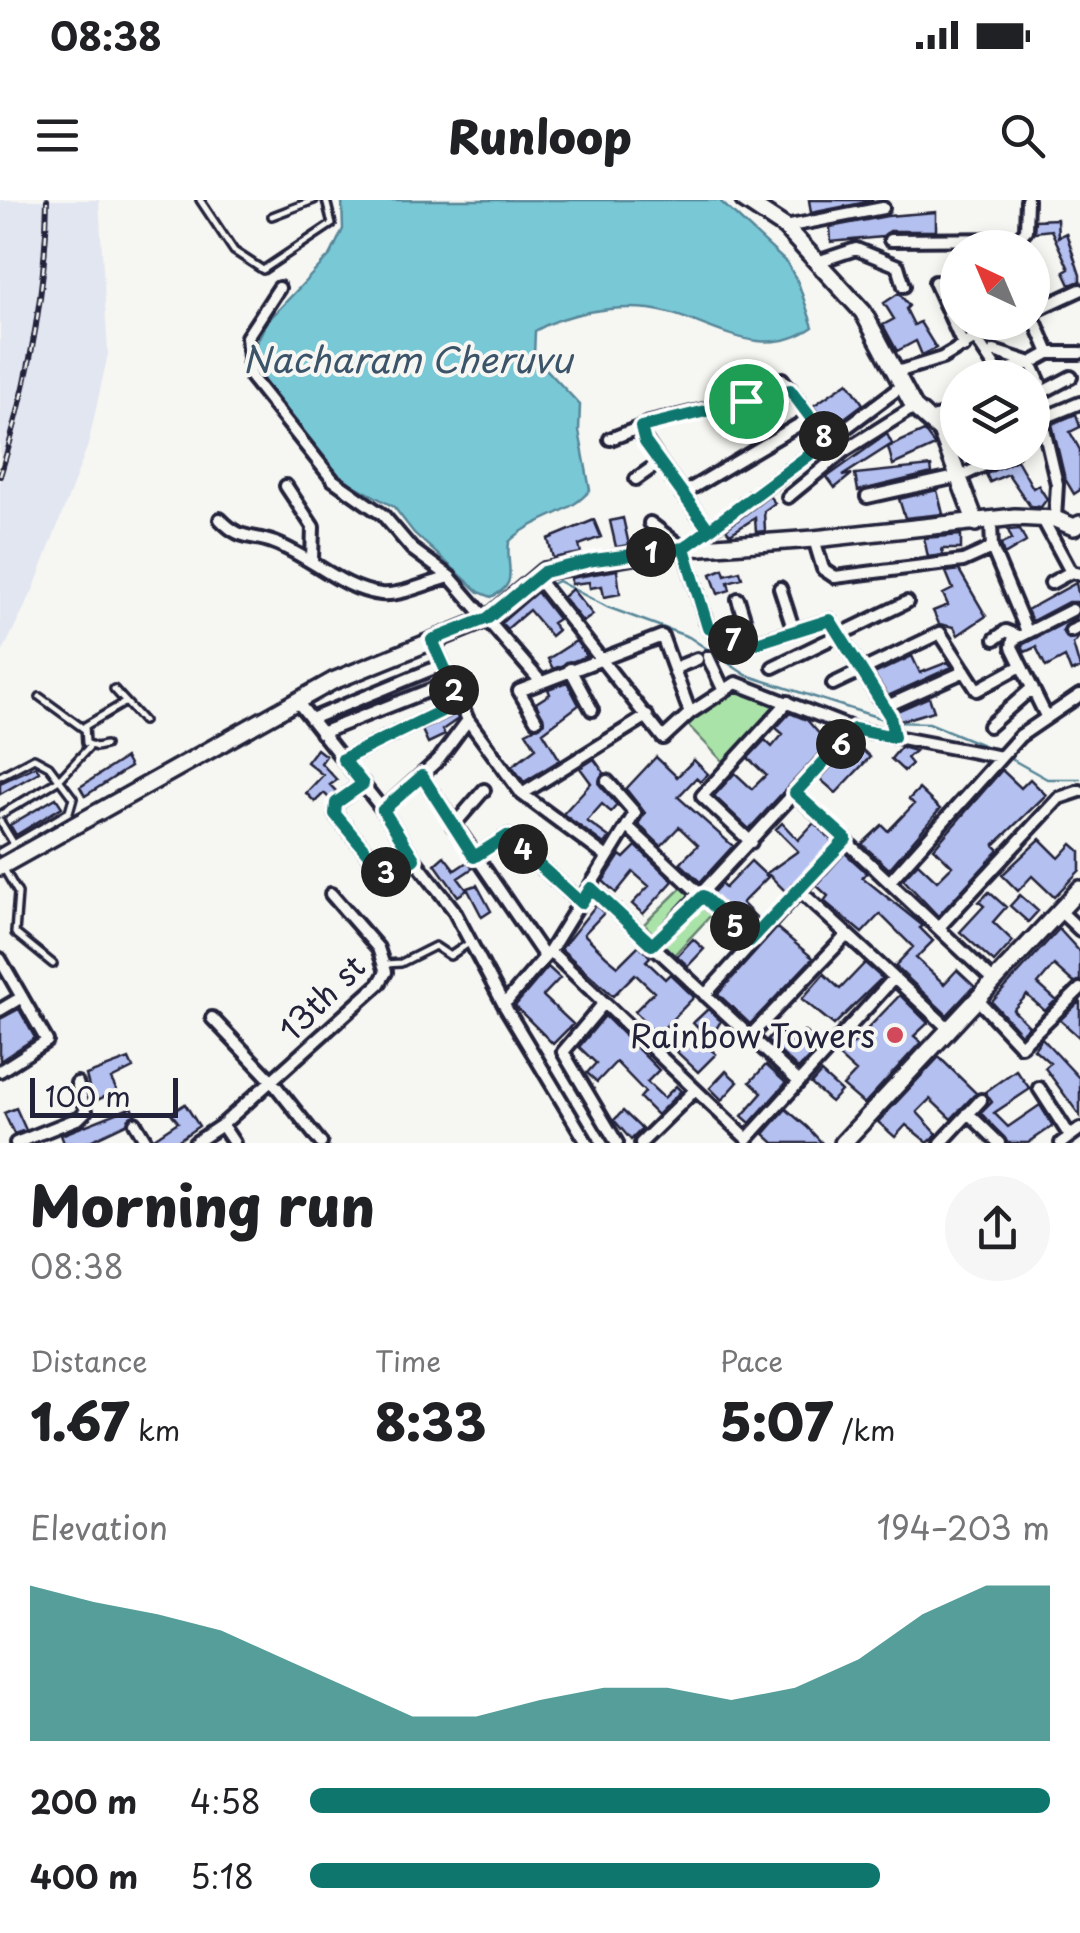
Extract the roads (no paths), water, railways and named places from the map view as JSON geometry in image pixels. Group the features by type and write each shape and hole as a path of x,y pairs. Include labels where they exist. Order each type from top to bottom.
{"street":[{"path":"747,200 785,227 863,312 914,406 941,431 983,523 1021,632 1012,648 1046,716"},
{"path":"890,240 1018,240 1026,230 1028,200"},
{"path":"785,227 884,208"},
{"path":"820,261 856,248 898,266 904,286"},
{"path":"935,282 964,348"},
{"path":"279,288 246,337 250,377 333,480 383,516 412,549 450,577 541,682"},
{"path":"1050,304 1080,290"},
{"path":"684,548 828,441 900,379 975,340"},
{"path":"1043,340 1049,353"},
{"path":"994,351 1024,360"},
{"path":"1035,360 1049,353 1080,353"},
{"path":"1050,384 1071,377"},
{"path":"782,379 828,441"},
{"path":"610,439 641,427 790,390"},
{"path":"1050,416 1080,403"},
{"path":"788,497 844,452 914,406"},
{"path":"925,420 940,415"},
{"path":"682,494 810,418"},
{"path":"641,427 660,462 709,530"},
{"path":"1050,453 1058,484 1049,519 1076,573 1050,583"},
{"path":"636,479 660,462"},
{"path":"866,497 974,470"},
{"path":"286,486 312,527 312,560"},
{"path":"220,519 243,538 272,542 312,560 349,586 385,595 450,577"},
{"path":"1,862 296,700 488,618 544,572 594,560 684,548 983,523 1049,519 1078,530"},
{"path":"650,523 684,548 708,628 752,644 830,620 844,635 890,721 1001,757"},
{"path":"814,540 823,569 835,577 963,561 992,548"},
{"path":"537,578 662,738 690,712 736,683 854,729 890,721 965,671"},
{"path":"780,588 794,632"},
{"path":"738,599 752,644"},
{"path":"773,667 907,602"},
{"path":"995,639 1006,631 1021,632 1072,610"},
{"path":"833,684 940,633 980,691 1021,666"},
{"path":"536,720 518,690 662,636 690,712"},
{"path":"432,640 468,720 522,794 607,858"},
{"path":"675,668 702,658 724,691"},
{"path":"310,719 442,665"},
{"path":"570,670 592,710"},
{"path":"321,733 450,682"},
{"path":"989,726 1031,688"},
{"path":"890,880 1001,757 1046,716 1080,695"},
{"path":"296,700 383,810 414,859 454,909 468,944 587,1143"},
{"path":"343,759 460,702"},
{"path":"751,842 702,796 788,702"},
{"path":"522,794 647,716"},
{"path":"383,810 422,776 468,720"},
{"path":"652,945 703,896 854,729"},
{"path":"422,776 474,857 547,954 747,1139 894,978"},
{"path":"508,1000 547,954 635,813 634,806 608,782"},
{"path":"363,784 336,803 335,814 382,871 397,871 414,859"},
{"path":"454,826 484,790"},
{"path":"940,926 1059,798 1080,791"},
{"path":"795,793 993,980"},
{"path":"627,826 750,941"},
{"path":"474,857 507,836 581,903"},
{"path":"704,995 846,839"},
{"path":"591,888 799,1082"},
{"path":"850,1141 946,1027 1080,888"},
{"path":"798,889 946,1027"},
{"name":"13th st","path":"195,1143 222,1125 379,984 386,964 378,948 331,894"},
{"path":"1060,911 1080,930"},
{"path":"750,1037 846,936"},
{"path":"0,959 47,1041 0,1071"},
{"path":"976,998 1022,1046 1080,988"},
{"path":"0,1010 22,997"},
{"path":"604,1003 564,1052 618,1143"},
{"path":"212,1018 271,1080 321,1143"},
{"path":"16,1143 80,1118 86,1111 77,1082"},
{"path":"1039,1088 1071,1136"},
{"path":"647,1141 695,1090"},
{"path":"941,1143 981,1100"},
{"path":"968,1113 999,1143"},
{"path":"135,1124 147,1143"},
{"path":"222,1125 234,1143"}],"lane":[{"path":"200,200 234,252 263,270 332,224 326,200"},
{"path":"272,216 314,200"},
{"path":"114,688 143,721"},
{"path":"40,697 84,729 90,746"},
{"path":"84,729 126,702"},
{"path":"14,844 0,818 59,780 90,746 105,744"},
{"path":"0,776 34,758 43,761 73,798 69,812 14,844 1,862 18,893 14,933 53,964"},
{"path":"386,964 401,963 435,946 450,956 468,944"}],"water":[{"name":"Nacharam Cheruvu","path":"342,200 719,200 787,263 798,282 813,327 792,338 751,340 670,313 620,308 575,315 535,331 534,356 580,405 579,431 590,490 509,542 509,580 491,597 479,592 414,533 394,507 341,478 265,386 256,344 266,323 331,254 343,229"}],"waterway":[{"path":"550,585 558,581 607,607 689,637 746,675 886,720"},
{"path":"894,722 929,723 1000,752"},
{"path":"1006,756 1047,779 1080,779"}],"railway":[{"path":"0,476 34,340 47,200"}],"place":[{"name":"Rainbow Towers","path":"895,1035"}]}
